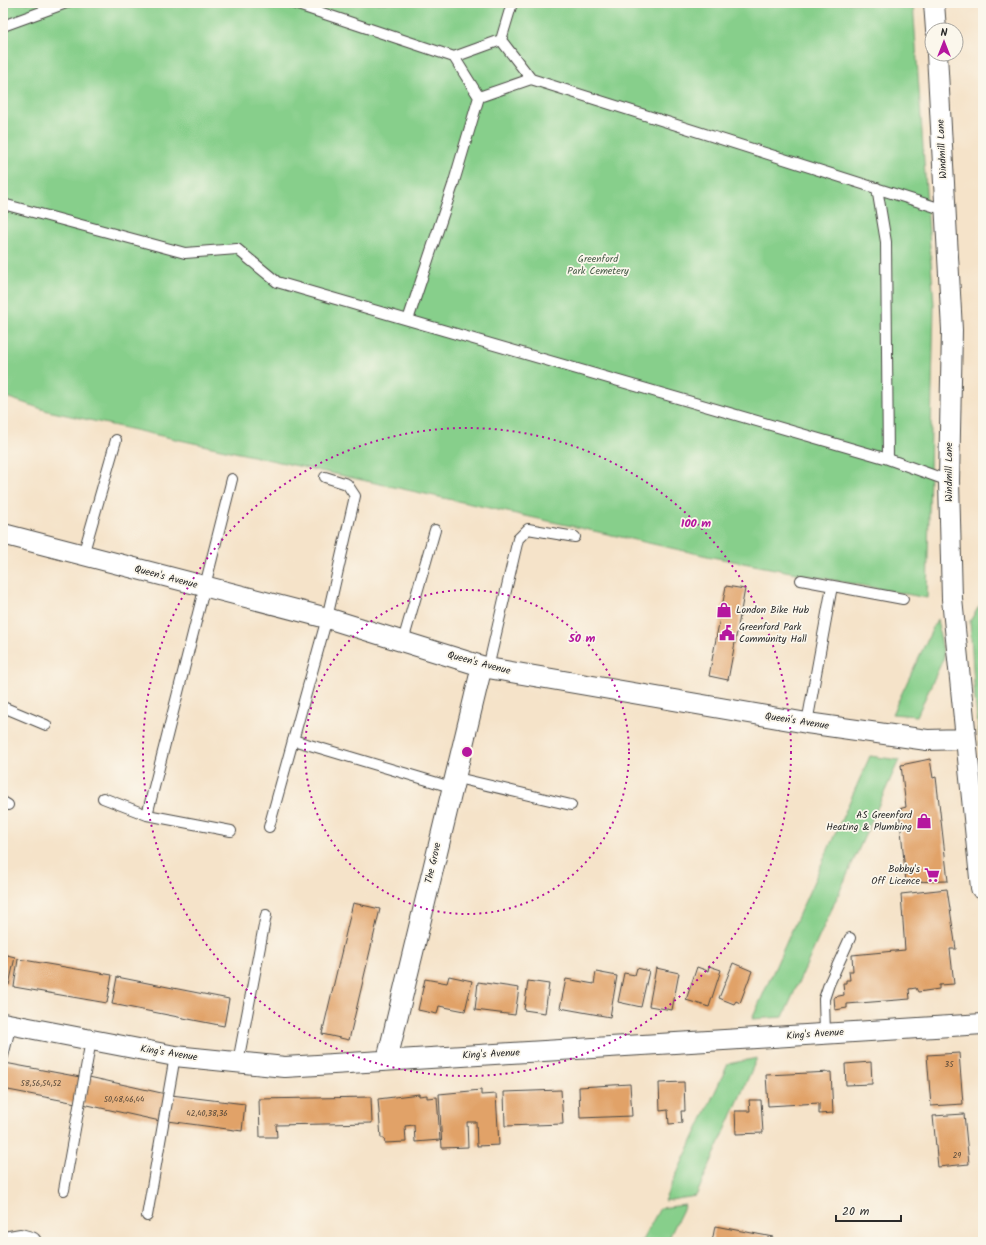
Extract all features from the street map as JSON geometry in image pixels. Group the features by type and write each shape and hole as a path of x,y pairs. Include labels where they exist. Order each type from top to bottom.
{"street":[{"path":"934,3 935,22"},
{"name":"Windmill Lane","path":"937,62 952,330 948,481 952,598 981,888 983,888"},
{"name":"Queen's Avenue","path":"3,534 326,618 485,667 807,723 927,740 965,738"},
{"name":"The Grove","path":"387,1060 452,782 485,667"},
{"name":"King's Avenue","path":"7,1024 175,1056 285,1067 983,1024"},
{"path":"3,1242 20,1239 31,1242"}],"lane":[{"path":"3,26 66,3"},
{"path":"292,3 454,56 501,40"},
{"path":"501,40 512,3"},
{"path":"501,40 531,79 945,210"},
{"path":"408,320 454,185 479,97 454,56"},
{"path":"479,97 531,79"},
{"path":"877,188 886,242 888,459"},
{"path":"3,204 185,253 237,249 277,282 888,459 948,481"},
{"path":"83,555 116,440"},
{"path":"269,827 326,618 355,496 347,484 325,477"},
{"path":"147,815 232,479"},
{"path":"485,667 518,539 528,529 575,537"},
{"path":"403,641 435,530"},
{"path":"801,580 903,599"},
{"path":"807,723 832,586"},
{"path":"3,707 46,725"},
{"path":"293,740 452,782 572,805"},
{"path":"103,798 147,815 231,831"},
{"path":"238,1062 266,915"},
{"path":"825,1034 824,999 829,984 850,938"},
{"path":"3,1056 7,1024"},
{"path":"64,1190 91,1040"},
{"path":"147,1216 175,1056"}],"green space":[{"name":"Greenford Park Cemetery","path":"3,3 913,3 934,305 927,598 712,557 48,411 3,396"},
{"path":"983,600 983,769 975,699 970,621"},
{"path":"937,619 944,657 917,716 892,714"},
{"path":"870,756 899,760 783,1017 752,1019"},
{"path":"757,1058 696,1196 664,1201 728,1064"},
{"path":"685,1205 667,1242 641,1242 660,1208"}],"building":[{"name":"Greenford Park Community Hall","path":"726,586 745,589 728,680 709,676"},
{"path":"930,759 933,778 936,777 948,881 906,882 899,809 906,807 901,765"},
{"path":"947,889 956,949 950,949 954,984 939,985 939,989 918,992 916,988 909,989 910,999 847,1004 847,1008 835,1010 834,997 844,995 843,983 846,983 846,980 850,980 849,971 853,971 852,955 905,950 901,894"},
{"path":"353,903 380,909 349,1040 322,1034"},
{"path":"3,954 15,957 9,985 3,984"},
{"path":"18,959 112,975 107,1003 14,987"},
{"path":"733,963 752,971 740,1003 736,1001 734,1004 719,998"},
{"path":"709,966 721,970 709,1007 686,1000 697,967 708,971"},
{"path":"637,968 649,971 641,1007 618,1002 624,973 635,975"},
{"path":"656,968 679,973 672,1010 649,1006"},
{"path":"596,972 617,976 610,1017 560,1008 566,979 594,984"},
{"path":"449,976 472,981 465,1011 439,1006 437,1014 418,1010 425,979 447,983"},
{"path":"117,977 229,999 224,1026 112,1004"},
{"path":"528,981 549,984 545,1013 524,1010"},
{"path":"478,982 519,988 515,1015 475,1010"},
{"path":"959,1053 963,1104 931,1106 927,1055"},
{"path":"871,1062 872,1084 846,1085 845,1064"},
{"path":"5,1063 80,1077 76,1103 3,1089"},
{"path":"831,1072 833,1113 819,1114 819,1103 768,1106 766,1075"},
{"path":"89,1077 166,1094 160,1121 83,1104"},
{"path":"684,1082 685,1111 681,1111 682,1123 669,1124 668,1110 660,1111 659,1083"},
{"path":"630,1084 632,1116 580,1118 579,1087"},
{"path":"481,1090 481,1095 496,1094 499,1145 477,1146 476,1122 467,1122 468,1147 442,1148 439,1094"},
{"path":"561,1090 563,1124 505,1126 504,1092"},
{"path":"419,1094 419,1096 427,1095 427,1098 437,1097 440,1140 415,1142 414,1125 405,1126 406,1142 385,1143 384,1138 381,1138 378,1099"},
{"path":"171,1095 245,1104 242,1131 168,1121"},
{"path":"371,1097 372,1123 276,1125 277,1137 260,1137 259,1099"},
{"path":"749,1100 761,1100 763,1133 736,1134 735,1111 750,1111"},
{"path":"964,1114 969,1164 938,1167 933,1116"},
{"path":"715,1226 773,1237 772,1242 712,1242"}],"place":[{"name":"London Bike Hub","path":"724,610"},
{"name":"Greenford Park Community Hall","path":"727,633"},
{"name":"AS Greenford Heating & Plumbing","path":"924,821"},
{"name":"Bobby's Off Licence","path":"932,875"}]}
